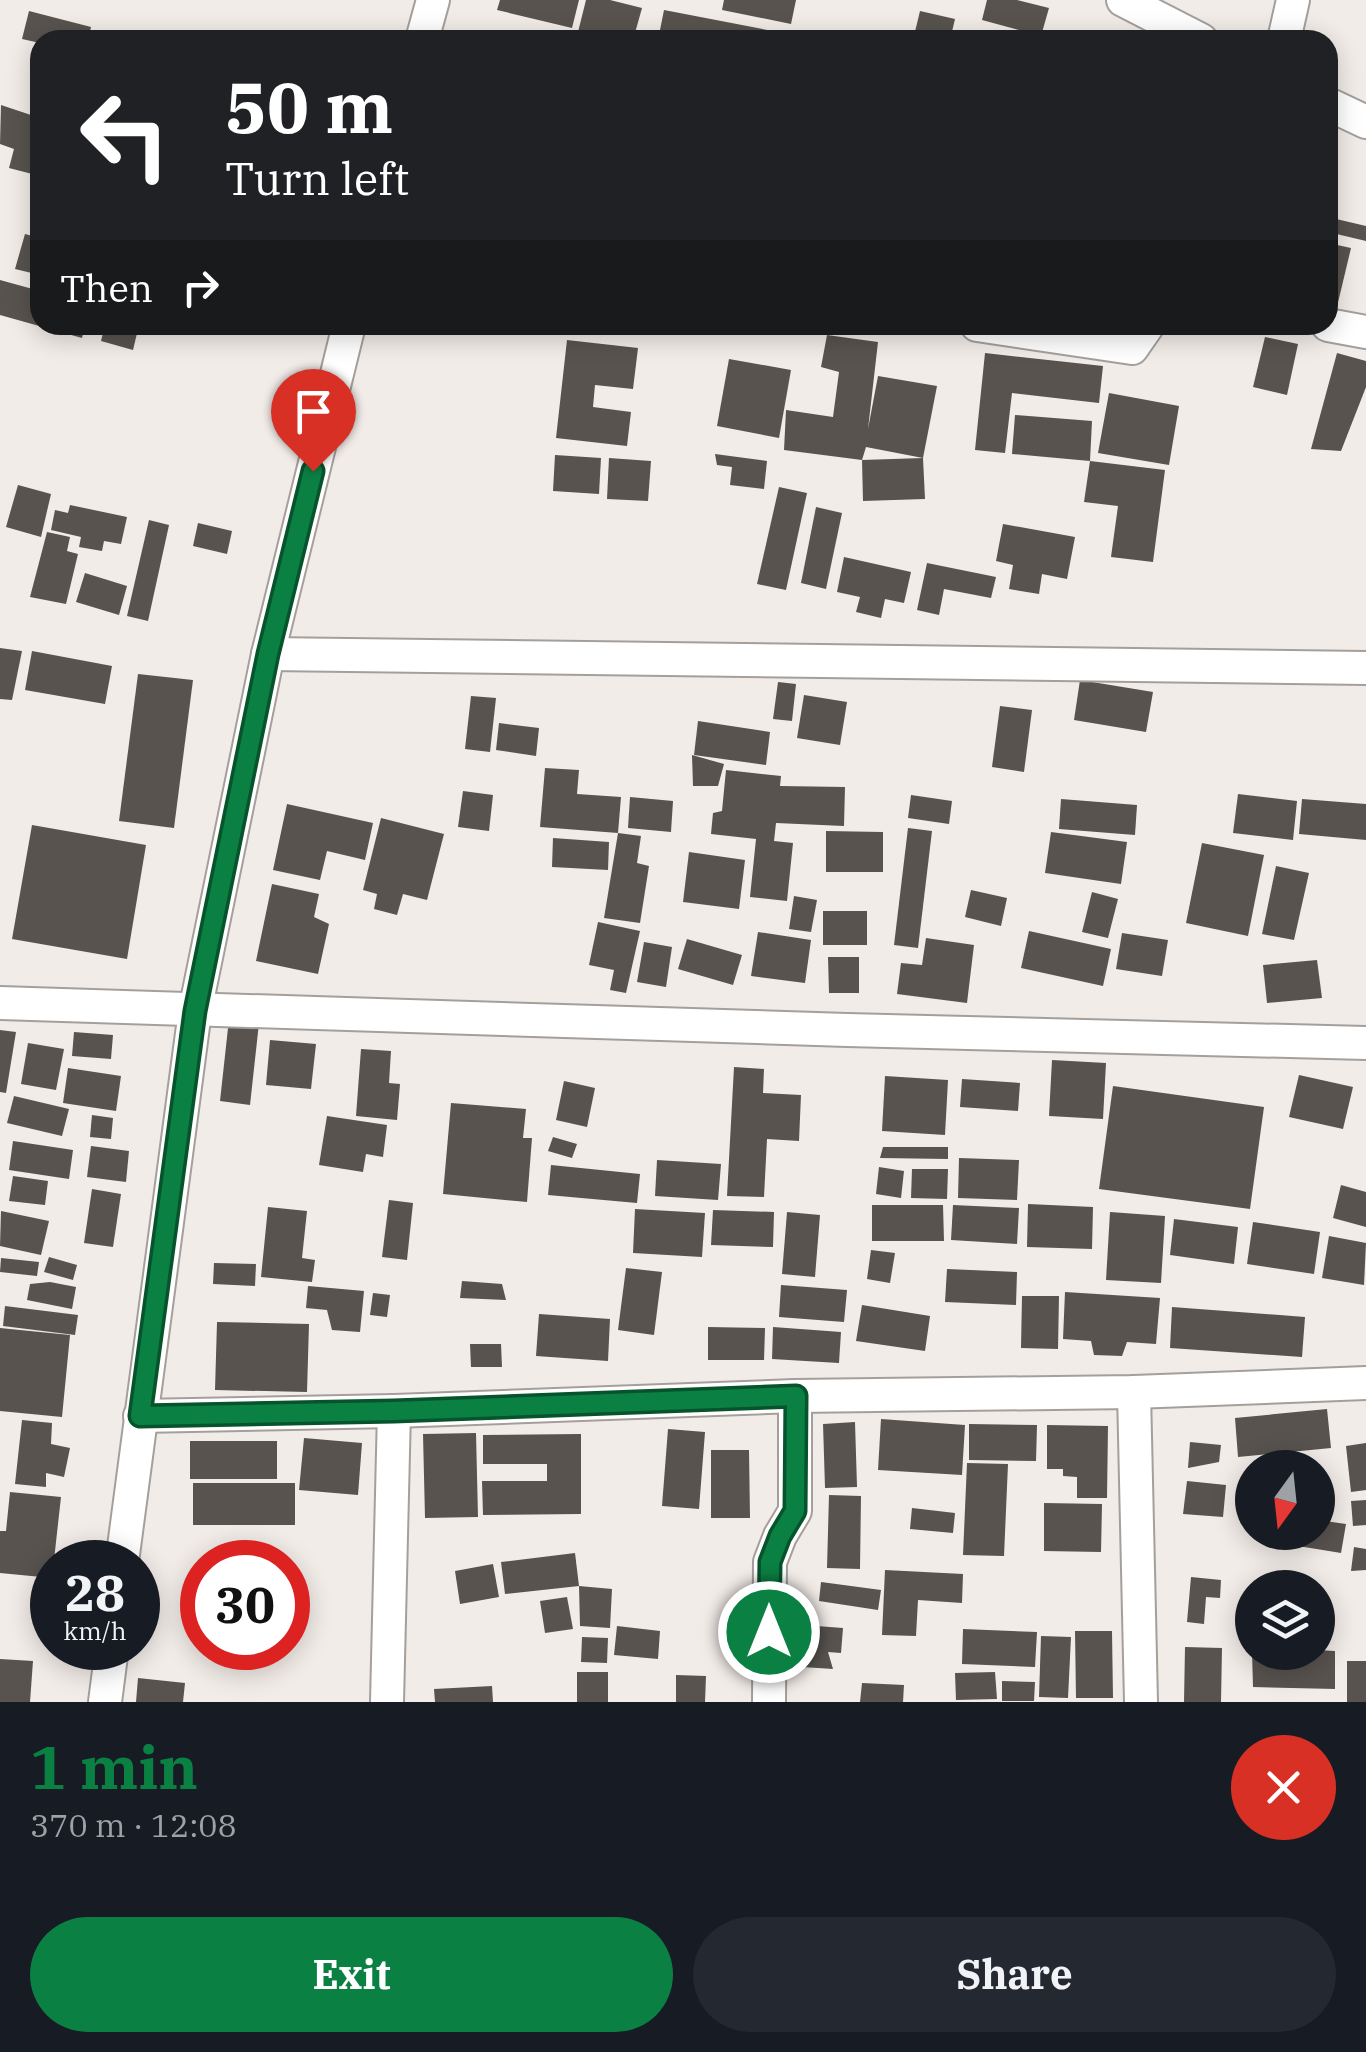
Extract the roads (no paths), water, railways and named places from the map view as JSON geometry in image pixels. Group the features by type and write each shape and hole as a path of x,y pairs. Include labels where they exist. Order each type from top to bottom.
{"street":[{"path":"425,30 433,0"},
{"path":"1124,0 1182,30"},
{"path":"1286,30 1292,0"},
{"path":"1338,109 1366,122"},
{"path":"1338,327 1366,332"},
{"path":"125,1540 195,1011 268,654 347,335"},
{"path":"1044,335 1132,348 1141,335"},
{"path":"268,654 1366,668"},
{"path":"0,1003 1366,1042"},
{"path":"140,1416 1366,1383"},
{"path":"1134,1392 1141,1702"},
{"path":"769,1702 770,1562 795,1511 796,1396"},
{"path":"387,1702 394,1411"},
{"path":"105,1702 109,1670"}]}
